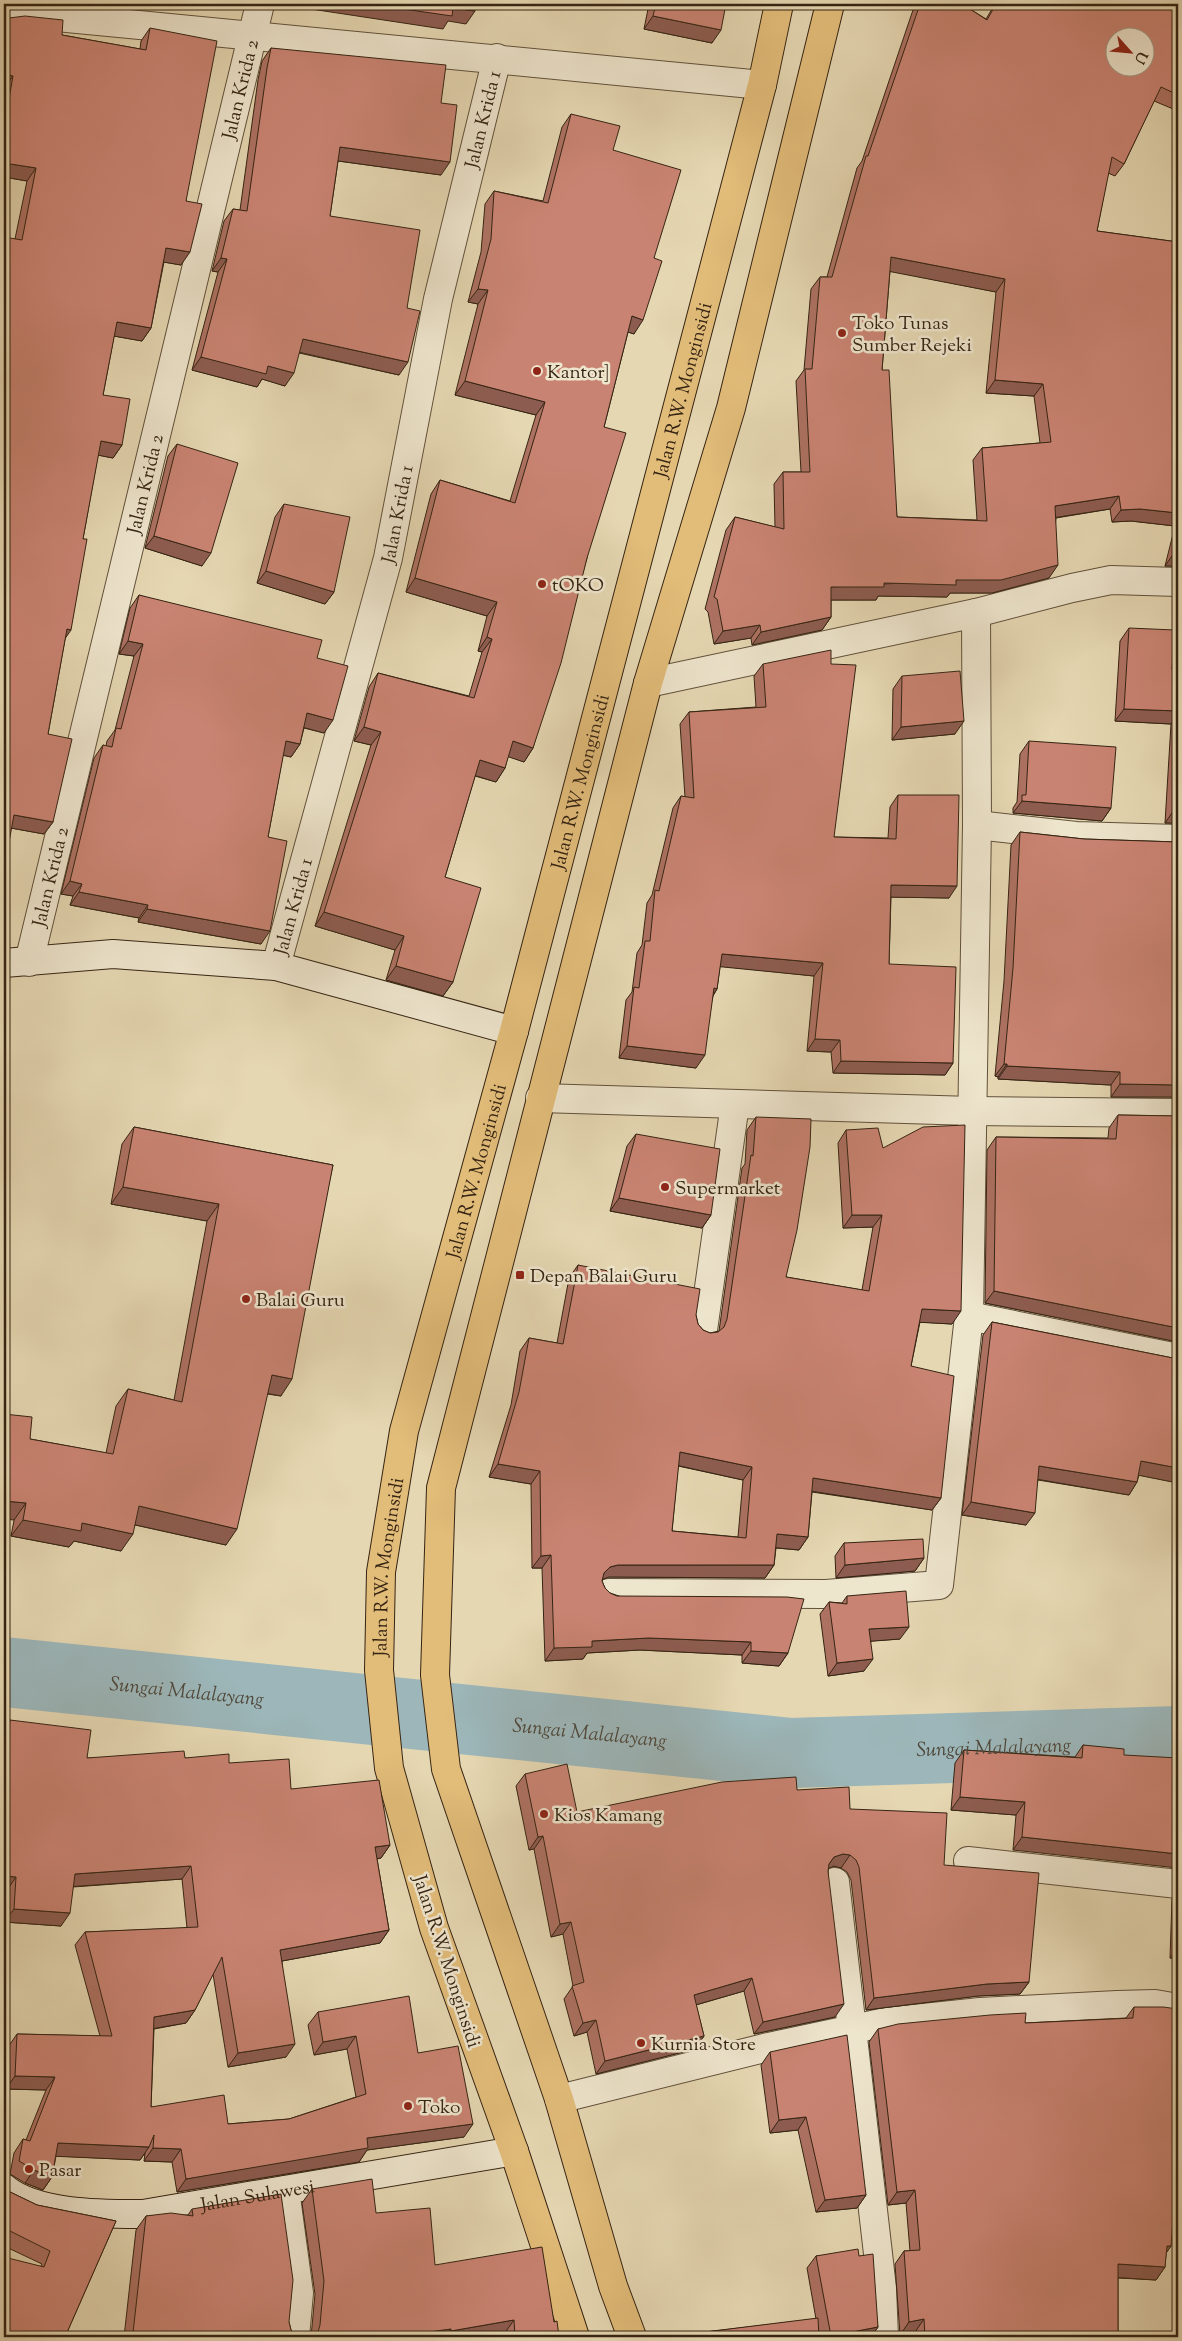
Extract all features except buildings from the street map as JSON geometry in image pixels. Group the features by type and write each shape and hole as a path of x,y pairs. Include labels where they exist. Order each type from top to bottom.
{"highway":[{"name":"Jalan R.W. Monginsidi","path":"575,2337 514,2151 434,1928 389,1768 379,1670 381,1572 404,1431 514,1031 762,85 779,4"},
{"path":"632,2337 614,2286 559,2099 446,1769 435,1675 441,1488 648,683 731,408 830,4"}],"street":[{"name":"Jalan Krida 2","path":"16,963 260,4"},
{"path":"4,16 15,13 762,85"},
{"name":"Jalan Krida 1","path":"276,966 388,558 438,299 497,58"},
{"path":"648,683 976,613 1111,580 1178,582"},
{"path":"610,1593 826,1594 939,1585 969,1316 977,825 976,613"},
{"path":"977,825 1076,836 1178,838"},
{"name":"Jalan Krida 1","path":"16,963 113,954 276,966 514,1031"},
{"path":"540,1098 972,1110 1178,1113"},
{"path":"703,1330 735,1104"},
{"path":"969,1316 1178,1358"},
{"path":"968,1861 1178,1884"},
{"path":"835,1882 882,2288 884,2337"},
{"path":"559,2099 764,2048 886,2022 980,2012 1155,2004 1178,2008"},
{"name":"Jalan Sulawesi","path":"4,2188 24,2199 89,2214 143,2214 514,2151"},
{"path":"285,2190 300,2304 294,2337"}],"waterway":[{"name":"Sungai Malalayang","path":"4,1672 791,1753 1178,1741"}],"place":[{"name":"Toko Tunas Sumber Rejeki","path":"842,333"},
{"name":"Kantor]","path":"537,371"},
{"name":"tOKO","path":"542,584"},
{"name":"Supermarket","path":"665,1187"},
{"name":"Depan Balai Guru","path":"520,1275"},
{"name":"Balai Guru","path":"246,1299"},
{"name":"Kios Kamang","path":"544,1814"},
{"name":"Kurnia Store","path":"641,2043"},
{"name":"Toko","path":"408,2106"},
{"name":"Pasar","path":"29,2169"}]}
